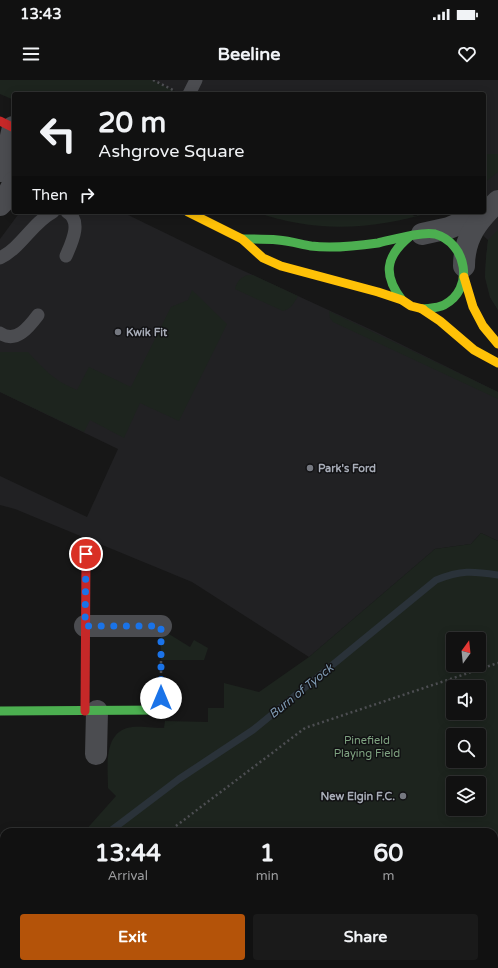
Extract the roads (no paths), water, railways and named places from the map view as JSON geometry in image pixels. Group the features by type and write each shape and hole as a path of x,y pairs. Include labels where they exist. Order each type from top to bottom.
{"main road":[{"path":"192,214 242,239 263,258 281,266 355,285 402,300"},
{"path":"242,239 280,240 314,246 339,247 434,234 444,238 454,246 460,255 473,308 483,326 498,344"},
{"path":"416,236 399,245 392,255 389,267 390,279 394,291 402,300 411,306 422,309 440,321 474,350 498,363"},
{"path":"422,309 444,305 453,298 460,288 464,272"},
{"path":"86,554 85,626 91,711"},
{"path":"0,711 163,710"}],"street":[{"path":"0,171 6,159 9,126"},
{"path":"0,205 5,200 12,186"},
{"path":"464,272 464,252 468,239 492,207"},
{"path":"416,236 450,228 478,214"},
{"path":"85,626 161,626"},
{"path":"91,711 96,754"}],"lane":[{"path":"190,92 196,80"},
{"path":"0,258 15,247 41,220 50,214"},
{"path":"66,256 75,230 73,219 70,214"},
{"path":"0,333 6,337 19,335 38,315"}],"waterway":[{"name":"Burn of Tyock","path":"114,828 179,779 253,730 436,580 453,574 467,572 498,575"}],"place":[{"name":"Kwik Fit","path":"118,332"},
{"name":"Park's Ford","path":"310,468"},
{"name":"New Elgin F.C.","path":"403,796"}],"park label":[{"name":"Pinefield Playing Field","path":"367,746"}]}
